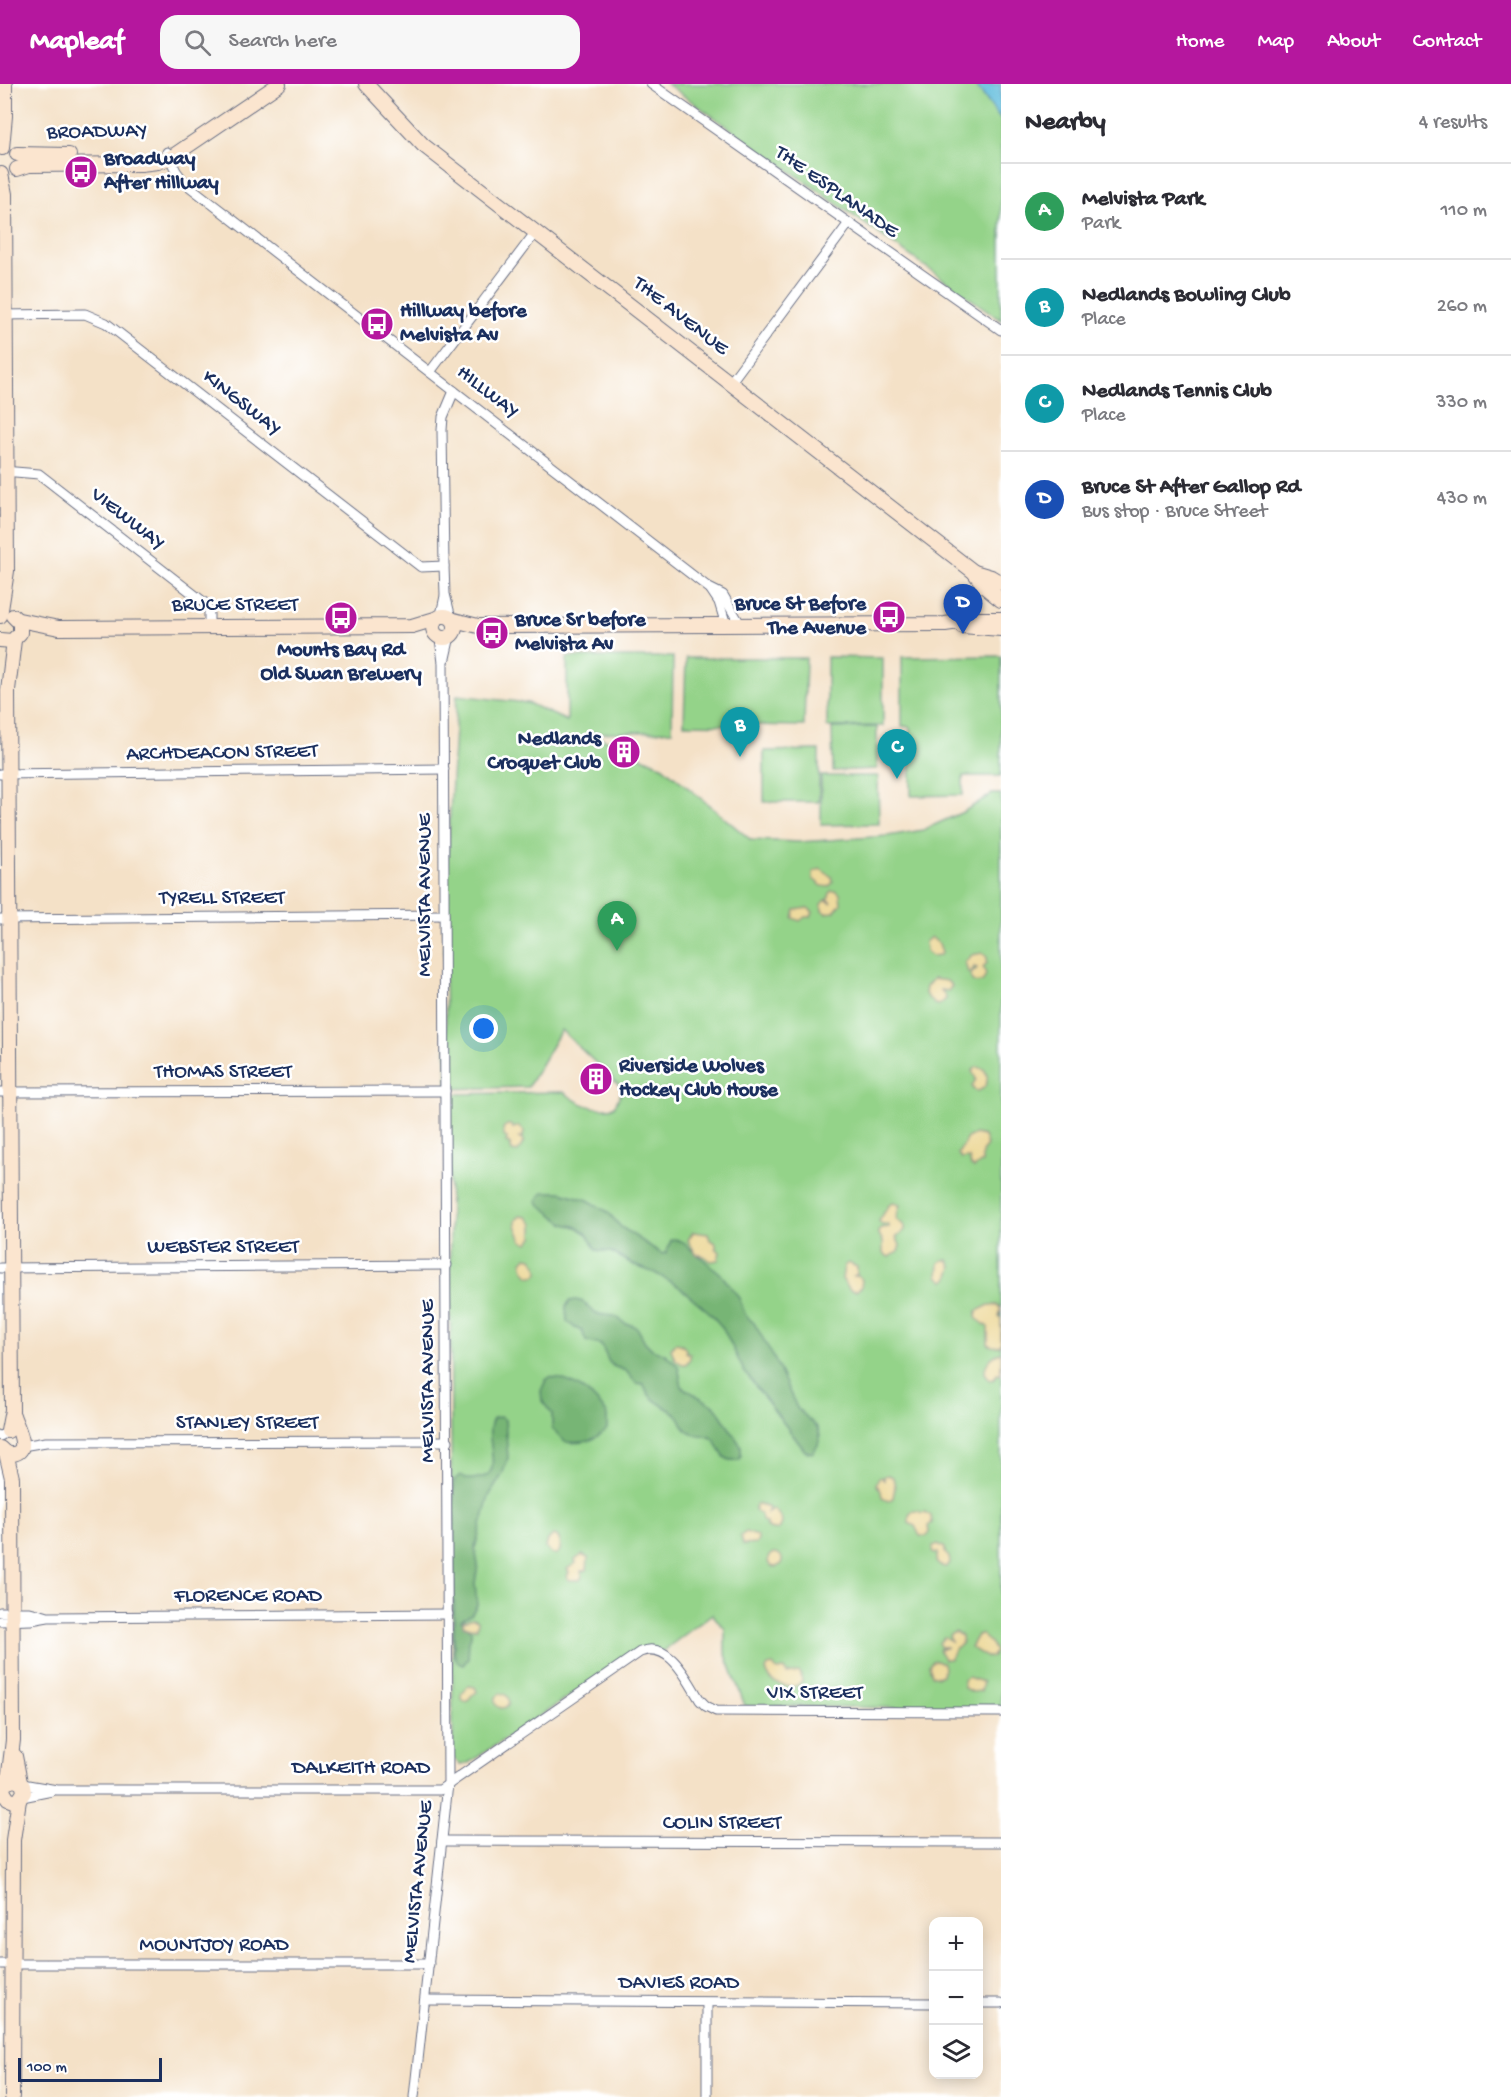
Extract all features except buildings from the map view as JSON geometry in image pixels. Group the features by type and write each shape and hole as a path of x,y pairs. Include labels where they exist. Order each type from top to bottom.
{"street":[{"path":"5,84 8,150 19,162 7,173 5,194 3,471 7,571 21,630 8,639 4,774 5,1268 12,1410 8,1442 12,1478 6,1616 12,1740 13,1840 6,1964 12,2097"},
{"name":"BROADWAY","path":"7,173 29,165 158,162 264,84"},
{"name":"BROADWAY","path":"8,150 168,154 279,84"},
{"name":"THE ESPLANADE","path":"651,84 1001,330"},
{"name":"THE AVENUE","path":"367,85 423,145 974,572 985,587 1001,600"},
{"name":"HILLWAY","path":"168,154 185,183 709,588 723,595 740,624"},
{"path":"730,383 849,223"},
{"path":"430,372 535,232"},
{"name":"KINGSWAY","path":"3,315 85,314 106,323 421,567 444,566"},
{"name":"MELVISTA AVENUE","path":"414,2097 448,1784 443,663 445,594 442,417 454,391"},
{"name":"VIEWWAY","path":"3,471 39,474 205,603 209,610 209,627"},
{"path":"0,616 7,571"},
{"name":"THE AVENUE","path":"974,572 1001,583"},
{"name":"HILLWAY","path":"709,588 719,602 726,625"},
{"name":"BRUCE STREET","path":"0,616 6,614 59,628"},
{"name":"BRUCE STREET","path":"8,639 59,628 945,624 980,619 1001,619"},
{"name":"BRUCE STREET","path":"945,624 979,629 1001,629"},
{"name":"ARCHDEACON STREET","path":"4,774 444,769"},
{"name":"TYRELL STREET","path":"4,919 444,915"},
{"name":"THOMAS STREET","path":"4,1092 446,1091"},
{"name":"WEBSTER STREET","path":"5,1268 447,1265"},
{"name":"STANLEY STREET","path":"8,1442 448,1441"},
{"name":"FLORENCE ROAD","path":"6,1616 30,1612 48,1617 447,1614"},
{"name":"DALKEITH ROAD","path":"11,1790 440,1790 640,1652 647,1649 658,1650"},
{"name":"VIX STREET","path":"658,1650 674,1661 706,1707 716,1711 1001,1712"},
{"name":"COLIN STREET","path":"442,1841 1001,1842"},
{"name":"MOUNTJOY ROAD","path":"6,1964 429,1964"},
{"name":"DAVIES ROAD","path":"425,2000 929,2003"},
{"path":"707,2002 707,2097"},
{"path":"983,2003 1001,2003"}],"green space":[{"path":"667,84 975,84 1001,120 1001,320"},
{"path":"1001,656 1001,776 963,776 963,795 911,796 910,727 902,726 902,657"},
{"path":"567,657 673,657 672,731 591,733 662,766 751,840 799,842 888,836 923,830 963,812 992,794 1001,794 1001,1709 745,1706 725,1652 725,1629 712,1614 663,1651 638,1651 467,1764 461,1765 453,1758 449,1094 564,1092 587,1106 607,1108 614,1107 623,1089 561,1030 528,1087 447,1089 444,915 457,695 528,703 567,721"},
{"path":"827,657 883,658 883,726 827,727"},
{"path":"686,658 806,658 804,726 684,724"},
{"path":"877,727 877,769 833,771 832,728"},
{"path":"819,750 819,802 764,802 764,751"},
{"path":"821,776 878,776 879,824 821,825"},
{"path":"545,1192 561,1192 588,1200 608,1212 621,1227 662,1254 666,1253 671,1240 681,1241 720,1273 738,1296 746,1316 754,1323 774,1358 797,1408 818,1428 820,1436 818,1445 812,1453 805,1451 744,1371 723,1328 709,1312 678,1286 655,1273 636,1266 611,1252 596,1250 587,1234 577,1227 565,1224 541,1206 537,1201"},
{"path":"570,1301 583,1302 596,1314 615,1316 626,1324 632,1325 638,1329 652,1349 665,1354 678,1366 682,1387 715,1406 741,1446 739,1460 724,1457 711,1437 687,1431 679,1417 653,1399 643,1384 636,1383 626,1371 609,1362 601,1345 586,1341 582,1331 567,1321 566,1306"},
{"path":"550,1377 567,1381 583,1389 596,1400 607,1414 607,1429 588,1441 565,1442 552,1428 552,1414 542,1401 541,1391"},
{"path":"501,1417 505,1420 508,1458 502,1475 489,1496 475,1548 478,1565 475,1583 477,1605 471,1615 461,1620 471,1631 468,1659 463,1665 458,1663 454,1653 454,1480 460,1475 471,1479 489,1474 492,1468 491,1425 494,1418"}],"sand":[{"path":"820,869 832,877 833,882 829,887 822,886 813,879 813,872"},
{"path":"831,891 837,891 840,894 841,904 834,912 826,913 822,910 821,905 826,900 832,903 828,899"},
{"path":"808,908 813,912 811,917 805,917 800,921 793,918 795,910"},
{"path":"931,937 939,944 942,952 940,955 932,956 926,951 925,942"},
{"path":"982,953 987,957 987,963 983,967 986,974 983,981 977,983 972,981 970,975 977,968 974,967 968,973 965,962 972,955"},
{"path":"933,979 947,981 952,986 948,991 941,990 946,999 939,1005 934,1004 925,994 926,987"},
{"path":"977,1067 984,1069 987,1075 986,1084 978,1091 972,1086 976,1079 972,1071"},
{"path":"507,1125 513,1128 519,1126 524,1131 523,1137 518,1138 524,1141 518,1152 512,1151 510,1144 506,1142 507,1138 504,1136 503,1128"},
{"path":"975,1134 984,1136 987,1146 982,1152 982,1162 974,1168 969,1158 961,1159 958,1154 967,1138"},
{"path":"893,1203 900,1205 896,1218 905,1229 896,1237 900,1245 898,1252 889,1257 883,1253 883,1242 878,1232 881,1228 889,1227 889,1224 882,1225 879,1221 889,1205"},
{"path":"520,1216 527,1217 533,1224 533,1237 528,1243 522,1241 516,1225 516,1220"},
{"path":"693,1232 708,1234 720,1252 718,1260 711,1261 696,1254 688,1240"},
{"path":"526,1257 532,1258 537,1265 538,1273 535,1276 529,1276 524,1269 522,1262"},
{"path":"948,1260 952,1267 948,1279 944,1281 938,1276 939,1263"},
{"path":"848,1263 857,1267 857,1274 854,1276 859,1276 862,1280 861,1287 856,1291 850,1290 842,1279 844,1266"},
{"path":"989,1305 998,1305 1001,1309 999,1317 1001,1319 1001,1345 998,1346 988,1344 988,1327 976,1318 977,1311"},
{"path":"675,1343 681,1344 690,1354 690,1359 686,1364 675,1359 671,1349"},
{"path":"1001,1353 1001,1375 997,1374 994,1379 990,1380 985,1373 987,1363"},
{"path":"884,1476 893,1477 895,1487 893,1498 888,1501 882,1498 881,1491 876,1484 879,1478 882,1477 884,1481"},
{"path":"759,1504 767,1506 769,1509 767,1513 773,1509 779,1516 782,1523 779,1529 771,1530 766,1527 760,1514 754,1510"},
{"path":"913,1511 925,1512 931,1516 932,1523 928,1526 927,1536 920,1536 915,1526 909,1523 909,1515"},
{"path":"746,1532 757,1536 756,1544 743,1545 741,1536"},
{"path":"553,1535 557,1536 560,1543 560,1550 557,1554 552,1554 546,1547"},
{"path":"938,1544 945,1548 945,1553 949,1557 950,1563 946,1567 936,1562 938,1552 934,1554 932,1552 933,1546"},
{"path":"775,1553 780,1555 782,1560 780,1565 775,1567 770,1565 768,1560 770,1555"},
{"path":"582,1555 588,1558 587,1570 581,1571 580,1580 569,1580 567,1569"},
{"path":"473,1618 478,1620 477,1628 463,1625 463,1621"},
{"path":"955,1632 961,1636 962,1644 954,1649 950,1659 944,1659 939,1650 947,1647 940,1647 939,1643 944,1637 951,1642 949,1635"},
{"path":"981,1634 995,1652 992,1657 986,1657 970,1647 977,1635"},
{"path":"937,1660 943,1663 944,1669 942,1675 938,1677 932,1675 929,1665 932,1661"},
{"path":"773,1665 777,1670 784,1669 787,1674 799,1672 802,1682 793,1686 777,1683 768,1676 766,1671 768,1666"},
{"path":"968,1677 983,1682 981,1691 972,1692 964,1688 963,1680"},
{"path":"468,1686 475,1687 477,1692 465,1702 462,1699 462,1693"},
{"path":"502,1694 507,1696 509,1701 507,1706 502,1708 497,1706 495,1701 497,1696"}],"water":[{"path":"975,84 1001,84 1001,120"}],"place":[{"name":"Broadway After Hillway","path":"81,172"},
{"name":"Hillway before Melvista Av","path":"377,324"},
{"name":"Bruce St Before The Avenue","path":"889,617"},
{"name":"Mounts Bay Rd Old Swan Brewery","path":"341,618"},
{"name":"Bruce Sr before Melvista Av","path":"492,633"},
{"name":"Bruce St After Gallop Rd","path":"963,634"},
{"name":"Nedlands Croquet Club","path":"624,752"},
{"name":"Nedlands Bowling Club","path":"740,757"},
{"name":"Nedlands Tennis Club","path":"897,779"},
{"name":"Melvista Park","path":"617,951"},
{"name":"Riverside Wolves Hockey Club House","path":"596,1079"}]}
